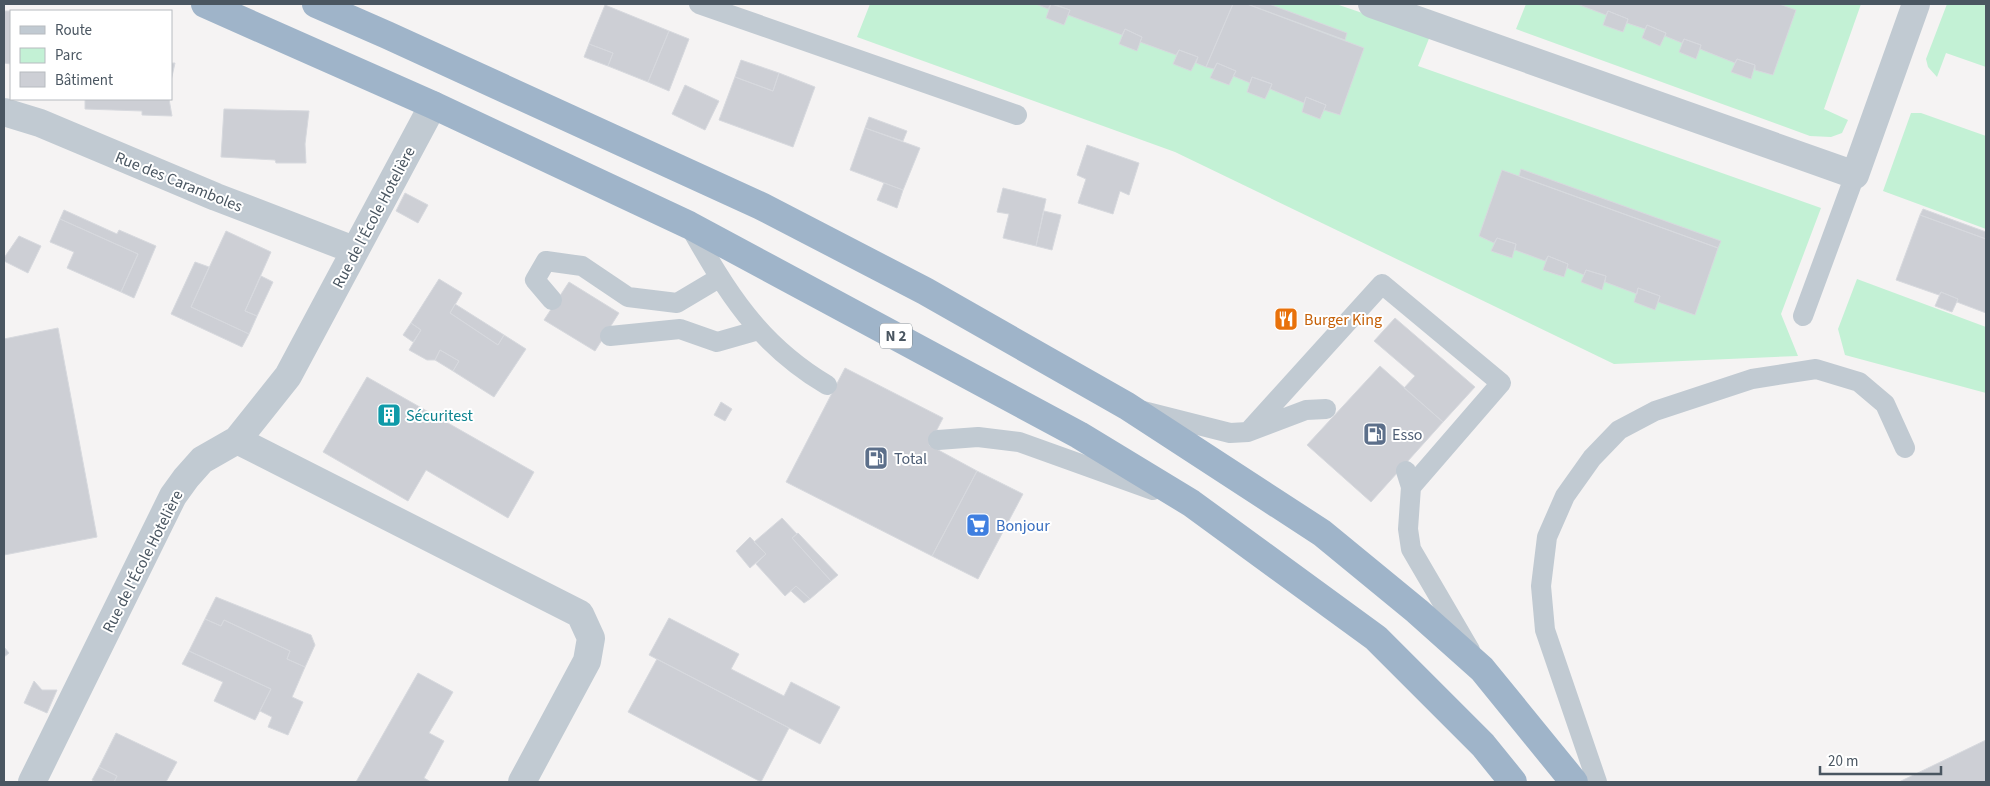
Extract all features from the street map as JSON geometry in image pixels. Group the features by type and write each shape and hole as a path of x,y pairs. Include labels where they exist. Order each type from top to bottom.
{"highway":[{"name":"N 2","path":"205,4 433,105 689,225 1079,435 1191,503 1253,546 1376,638 1483,746 1513,782"},
{"path":"316,4 761,206 925,291 1127,406 1322,532 1417,611 1482,669 1574,782"}],"street":[{"path":"1372,4 1855,175 1916,4"},
{"name":"Rue de l'École Hotelière","path":"32,782 173,496 202,460 237,440 288,376 433,105"},
{"name":"Rue des Caramboles","path":"4,112 40,123 216,197 354,250"},
{"path":"237,440 580,614 591,638 587,661 522,782"}],"lane":[{"path":"699,4 1017,115"},
{"path":"1803,316 1855,175"},
{"path":"689,225 719,278 759,330 773,346 810,375 827,385"},
{"path":"552,300 535,280 546,261 582,266 628,297 677,303 719,278"},
{"path":"1248,432 1382,284 1500,383 1408,479 1408,528 1412,549 1482,669"},
{"path":"610,336 680,329 717,342 759,330"},
{"path":"1597,782 1545,630 1542,586 1547,536 1565,496 1592,458 1620,430 1655,411 1752,379 1816,369 1859,382 1885,404 1905,448"},
{"path":"1127,406 1230,433 1248,432 1306,410 1326,409"},
{"path":"938,440 978,437 1019,442 1191,503"}],"green space":[{"path":"870,4 1336,4 1430,36 1418,66 1821,208 1781,314 1798,356 1614,364 1175,152 857,37"},
{"path":"1526,4 1861,4 1824,109 1848,120 1842,133 1831,137 1810,136 1516,29"},
{"path":"1947,4 1986,4 1986,67 1946,53 1937,77 1928,67 1926,59"},
{"path":"1911,113 1921,113 1986,136 1986,229 1883,191"},
{"path":"1857,279 1986,327 1986,393 1845,355 1838,329"}],"building":[{"path":"1036,4 1051,4 1048,9"},
{"path":"1051,4 1070,10 1064,25 1046,18"},
{"path":"1054,4 1233,4 1206,67 1196,63 1198,57 1179,50 1176,55 1140,42 1142,37 1125,29 1122,35 1068,15 1070,10"},
{"path":"1233,4 1247,4 1364,48 1340,115 1324,110 1326,105 1306,97 1304,103 1270,89 1272,84 1252,77 1250,83 1233,76 1236,71 1217,63 1214,69 1206,67"},
{"path":"1247,4 1269,4 1347,33 1345,40"},
{"path":"1577,4 1779,4 1796,10 1773,75 1755,70 1755,65 1737,59 1735,63 1700,49 1701,45 1684,39 1682,43 1665,36 1666,33 1647,25 1645,29 1627,23 1628,19 1608,11 1606,15"},
{"path":"605,5 669,31 648,82 608,66 613,53 589,44"},
{"path":"4,11 10,11 10,64 4,63"},
{"path":"1608,11 1628,19 1623,32 1603,25"},
{"path":"1647,25 1666,33 1660,46 1642,38"},
{"path":"1125,29 1142,37 1137,51 1119,44"},
{"path":"669,31 689,39 669,91 648,82"},
{"path":"1684,39 1701,45 1696,59 1679,52"},
{"path":"589,44 613,53 608,66 584,57"},
{"path":"1179,50 1198,57 1191,71 1173,64"},
{"path":"1737,59 1755,65 1751,79 1731,72"},
{"path":"741,60 779,73 773,91 735,77"},
{"path":"172,63 175,63 172,76"},
{"path":"1217,63 1236,71 1229,85 1210,78"},
{"path":"779,73 815,87 793,147 719,120 735,77 773,91"},
{"path":"1252,77 1272,84 1265,99 1247,92"},
{"path":"685,85 719,101 705,130 672,114"},
{"path":"1306,97 1326,105 1320,119 1302,112"},
{"path":"85,100 169,100 172,116 142,115 142,111 85,109"},
{"path":"224,109 309,111 305,144 306,163 276,163 275,160 221,157"},
{"path":"869,117 907,131 903,141 865,128"},
{"path":"865,128 920,148 903,190 850,170"},
{"path":"1087,145 1139,163 1129,195 1120,191 1113,214 1078,203 1086,179 1077,175"},
{"path":"1521,169 1721,241 1718,248 1519,176"},
{"path":"1502,170 1718,248 1695,315 1658,302 1660,296 1638,288 1637,294 1605,282 1606,276 1586,270 1584,275 1567,268 1568,264 1548,256 1545,261 1515,250 1516,244 1497,238 1494,243 1479,236"},
{"path":"884,183 903,190 897,208 877,200"},
{"path":"1003,188 1046,199 1036,246 1003,238 1009,214 997,212"},
{"path":"405,193 428,205 418,223 396,211"},
{"path":"1923,209 1986,232 1986,239 1920,215"},
{"path":"64,210 117,234 119,230 156,246 134,298 121,292 138,254 60,219"},
{"path":"1044,211 1061,215 1052,250 1036,246"},
{"path":"1920,215 1986,239 1986,313 1957,302 1958,299 1941,292 1939,295 1896,280"},
{"path":"60,219 138,254 121,292 67,268 74,252 50,242"},
{"path":"226,231 271,252 245,311 257,316 249,334 191,307"},
{"path":"19,236 41,246 28,273 4,261 4,258"},
{"path":"1497,238 1516,244 1512,258 1491,251"},
{"path":"1548,256 1568,264 1564,277 1543,270"},
{"path":"195,262 209,267 191,307 249,334 242,347 171,314"},
{"path":"1586,270 1606,276 1602,290 1581,282"},
{"path":"261,276 273,282 257,316 245,311"},
{"path":"439,279 462,293 450,313 498,345 504,335 526,349 494,397 453,371 459,361 440,350 435,360 427,360 409,350 421,330 411,323"},
{"path":"569,282 619,313 595,351 544,320"},
{"path":"1638,288 1660,296 1655,310 1634,302"},
{"path":"1941,292 1958,299 1952,312 1935,306"},
{"path":"455,304 504,335 498,345 450,313"},
{"path":"1395,318 1475,387 1443,422 1404,388 1415,376 1374,341"},
{"path":"411,323 421,330 413,342 403,335"},
{"path":"58,328 97,537 4,555 4,339"},
{"path":"440,350 459,361 453,371 435,360"},
{"name":"Esso","path":"1380,366 1443,422 1371,502 1307,445"},
{"name":"Total","path":"845,368 943,418 929,445 977,471 932,556 786,482"},
{"name":"Sécuritest","path":"367,377 534,472 508,518 426,470 408,501 323,452"},
{"path":"721,402 732,409 725,421 714,415"},
{"name":"Bonjour","path":"977,471 1023,494 978,579 932,556"},
{"path":"782,518 797,534 792,538 831,581 810,599 796,586 785,596 756,564 766,554 754,542"},
{"path":"798,533 838,575 831,581 792,538"},
{"path":"750,537 766,554 750,568 736,551"},
{"path":"796,586 810,599 804,603 791,591"},
{"path":"216,597 311,635 315,645 305,667 287,659 290,651 224,620 221,626 205,619"},
{"path":"669,618 739,654 731,669 784,696 791,682 840,707 820,744 649,655"},
{"path":"205,619 221,626 224,620 290,651 287,659 305,667 292,697 303,702 288,735 268,727 272,717 260,711 271,689 189,651"},
{"path":"4,647 9,653 4,657"},
{"path":"189,651 271,689 255,720 214,701 223,682 182,664"},
{"path":"657,659 789,728 761,782 628,712"},
{"path":"418,673 453,692 429,733 444,741 424,778 431,782 356,782"},
{"path":"34,681 42,690 57,690 47,713 24,703"},
{"path":"116,733 177,762 166,782 114,782 117,776 99,767"},
{"path":"1986,740 1986,782 1899,782"},
{"path":"99,767 117,776 114,782 96,782 92,780"}],"place":[{"name":"Burger King","path":"1286,319"},
{"name":"Sécuritest","path":"389,415"},
{"name":"Esso","path":"1375,434"},
{"name":"Total","path":"876,458"},
{"name":"Bonjour","path":"978,525"}]}
